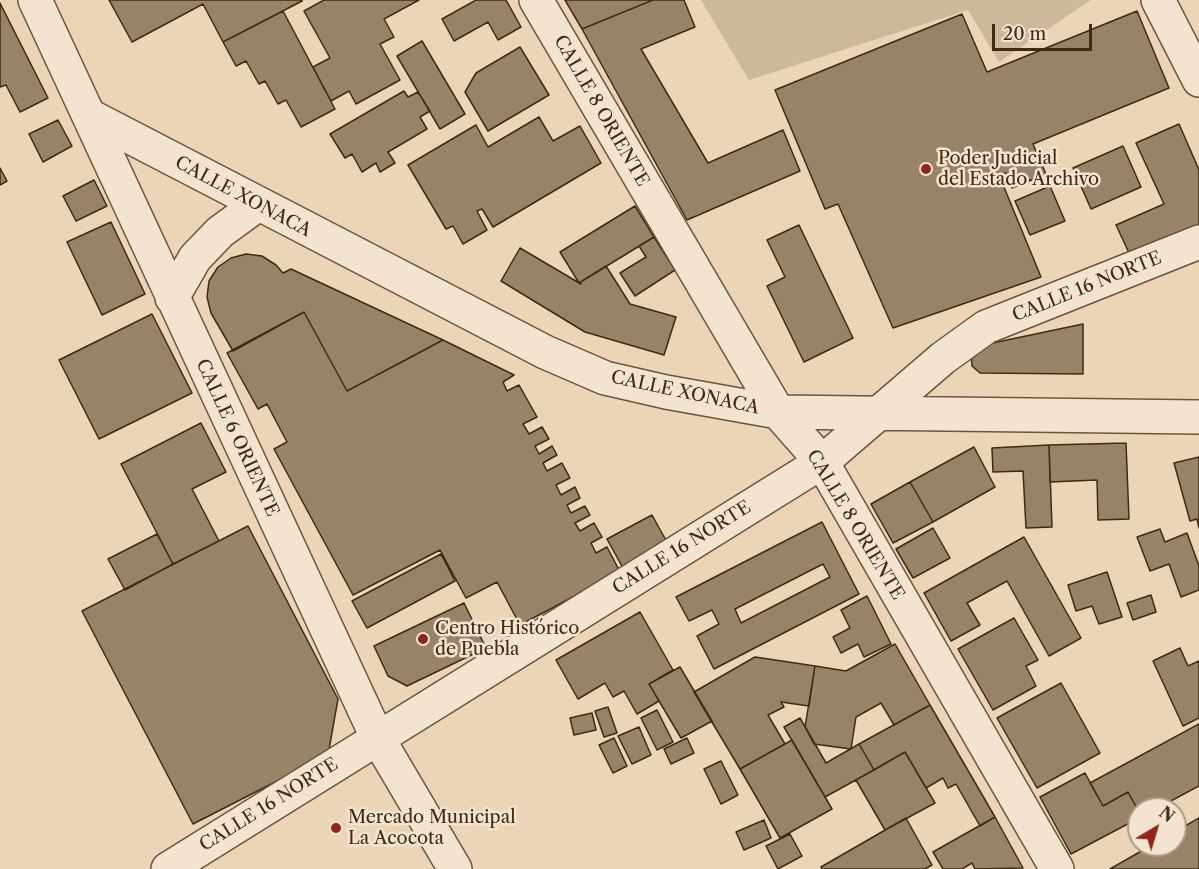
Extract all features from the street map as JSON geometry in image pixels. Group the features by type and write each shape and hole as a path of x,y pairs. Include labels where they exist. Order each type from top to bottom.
{"street":[{"name":"CALLE 6 ORIENTE","path":"34,0 90,116 377,737 454,869"},
{"name":"CALLE 8 ORIENTE","path":"536,0 778,412 822,462 1057,869"},
{"path":"1158,0 1199,80"},
{"name":"CALLE XONACA","path":"90,116 257,205 546,352 605,378 666,392 778,412 1199,417"},
{"path":"172,297 195,258 220,232 257,205"},
{"name":"CALLE 16 NORTE","path":"168,869 822,462 943,358 986,327 1199,242"}],"shaded area":[{"path":"701,0 1091,0 999,62 968,10 749,80"}],"building":[{"path":"109,0 302,1 223,42 203,4 132,42"},
{"path":"324,0 419,0 384,19 394,37 380,44 400,80 356,104 349,91 331,101 313,67 330,58 304,11"},
{"path":"476,0 506,0 521,27 498,40 488,22 454,41 442,19"},
{"path":"565,0 653,0 582,29"},
{"path":"653,0 684,0 695,27 641,49 708,163 783,130 800,171 687,220 582,29"},
{"path":"0,3 48,98 20,112 6,85 0,87"},
{"path":"283,11 335,109 301,127 286,100 278,104 265,81 259,84 246,61 236,66 223,42"},
{"name":"Poder Judicial del Estado Archivo","path":"1137,11 1169,88 1033,144 1046,174 1012,188 1006,173 999,175 1041,277 893,328 838,204 825,209 775,90 962,14 987,72"},
{"path":"422,41 465,114 440,129 397,56"},
{"path":"520,47 549,95 488,131 465,92 476,73"},
{"path":"404,91 408,97 418,92 430,111 420,117 427,129 388,152 395,163 380,172 376,163 362,172 352,154 345,158 330,134"},
{"path":"539,117 553,141 580,126 601,163 493,227 482,209 477,211 487,230 463,244 453,226 446,229 408,165 476,125 488,147"},
{"path":"58,120 72,146 43,162 29,134"},
{"path":"1179,124 1199,170 1199,226 1130,255 1116,225 1164,204 1136,143"},
{"path":"1123,146 1141,187 1091,209 1073,168"},
{"path":"0,168 7,181 0,185"},
{"path":"94,180 107,206 76,221 63,196"},
{"path":"1050,186 1065,221 1030,235 1015,201"},
{"path":"635,206 654,237 579,283 560,252"},
{"path":"111,222 145,294 102,315 67,242"},
{"path":"799,225 853,338 804,362 767,286 785,277 767,240"},
{"path":"654,237 675,270 635,296 620,273 646,257 639,246"},
{"path":"520,248 579,283 606,266 630,304 676,317 664,355 585,332 501,281"},
{"path":"246,254 262,256 276,265 283,273 291,269 443,340 347,391 304,312 233,351 211,313 207,297 209,281 218,267 231,258"},
{"path":"304,312 347,391 443,340 514,375 503,382 507,391 519,385 537,417 523,424 529,434 542,427 549,439 535,446 539,454 552,446 557,455 543,463 547,471 562,463 570,478 556,485 561,495 575,487 580,498 567,505 571,513 585,506 590,515 575,523 580,531 594,523 602,537 591,543 596,553 607,547 620,572 520,625 497,582 466,598 440,550 353,595 274,449 287,442 267,404 258,409 227,353"},
{"path":"152,314 192,393 99,439 59,360"},
{"path":"1083,324 1083,374 980,373 972,366 971,355 983,345"},
{"path":"201,423 226,472 192,489 219,541 173,564 121,464"},
{"path":"1126,443 1129,519 1098,520 1097,480 1050,482 1049,445"},
{"path":"1049,445 1052,527 1026,528 1023,471 993,472 992,448"},
{"path":"974,447 995,487 933,522 910,482"},
{"path":"1199,457 1199,528 1197,519 1190,521 1174,463"},
{"path":"910,482 933,522 893,543 871,504"},
{"path":"652,515 668,544 623,568 607,539"},
{"path":"822,522 859,594 714,669 697,636 719,624 712,610 689,621 676,597","holes":["823,564 830,577 741,623 735,609"]},
{"path":"248,526 338,699 328,755 193,824 82,611"},
{"path":"933,528 950,558 913,578 896,549"},
{"path":"1160,529 1165,542 1187,533 1199,566 1199,590 1181,597 1169,564 1150,571 1137,537"},
{"path":"157,534 173,564 125,590 108,559"},
{"path":"1024,537 1081,638 1049,656 1007,581 967,603 980,625 951,641 924,593"},
{"path":"441,554 455,581 367,628 352,601"},
{"path":"1107,572 1122,617 1099,624 1092,606 1076,611 1068,585"},
{"path":"1151,595 1156,612 1133,620 1127,603"},
{"path":"867,596 891,644 864,657 858,644 841,653 833,637 850,628 841,610"},
{"path":"464,603 486,648 407,686 388,676 374,646"},
{"path":"640,612 673,670 649,684 659,701 637,714 624,691 613,697 605,683 578,699 556,660"},
{"path":"1014,618 1038,660 1026,666 1036,686 993,710 958,649"},
{"path":"895,644 930,705 894,725 881,703 856,717 851,749 814,744 805,727 815,666 846,671"},
{"path":"1180,648 1188,666 1199,661 1199,718 1183,726 1153,661"},
{"path":"755,657 815,666 809,706 781,702 784,707 768,715 785,744 740,769 694,692"},
{"path":"680,667 712,721 681,738 649,684"},
{"path":"1061,683 1100,753 1037,788 997,718"},
{"path":"930,705 995,817 980,826 956,784 948,788 943,778 926,788 905,752 874,770 859,744"},
{"path":"608,707 617,733 604,737 595,711"},
{"path":"657,710 673,742 657,750 641,718"},
{"path":"592,713 596,730 574,735 570,718"},
{"path":"800,718 826,763 859,744 874,770 825,797 784,727"},
{"path":"1199,724 1199,786 1178,797 1131,797 1128,792 1103,806 1090,783"},
{"path":"639,727 651,755 632,764 618,736"},
{"path":"614,738 627,766 613,773 599,745"},
{"path":"687,738 694,753 671,764 664,749"},
{"path":"792,740 832,809 780,838 740,769"},
{"path":"905,752 935,803 885,830 856,780"},
{"path":"721,761 738,795 721,804 704,769"},
{"path":"1085,773 1103,806 1128,792 1131,797 1127,797 1127,824 1071,854 1040,797"},
{"path":"995,817 1023,868 975,869 972,863 962,869 943,869 933,852"},
{"path":"906,818 932,865 925,869 822,869 821,867"},
{"path":"1199,818 1199,869 1110,869 1131,857 1187,857 1187,825"},
{"path":"764,820 771,838 744,850 736,832"},
{"path":"790,834 802,856 778,869 766,846"}],"place":[{"name":"Poder Judicial del Estado Archivo","path":"926,169"},
{"name":"Centro Histórico de Puebla","path":"423,639"},
{"name":"Mercado Municipal La Acocota","path":"336,828"}]}
